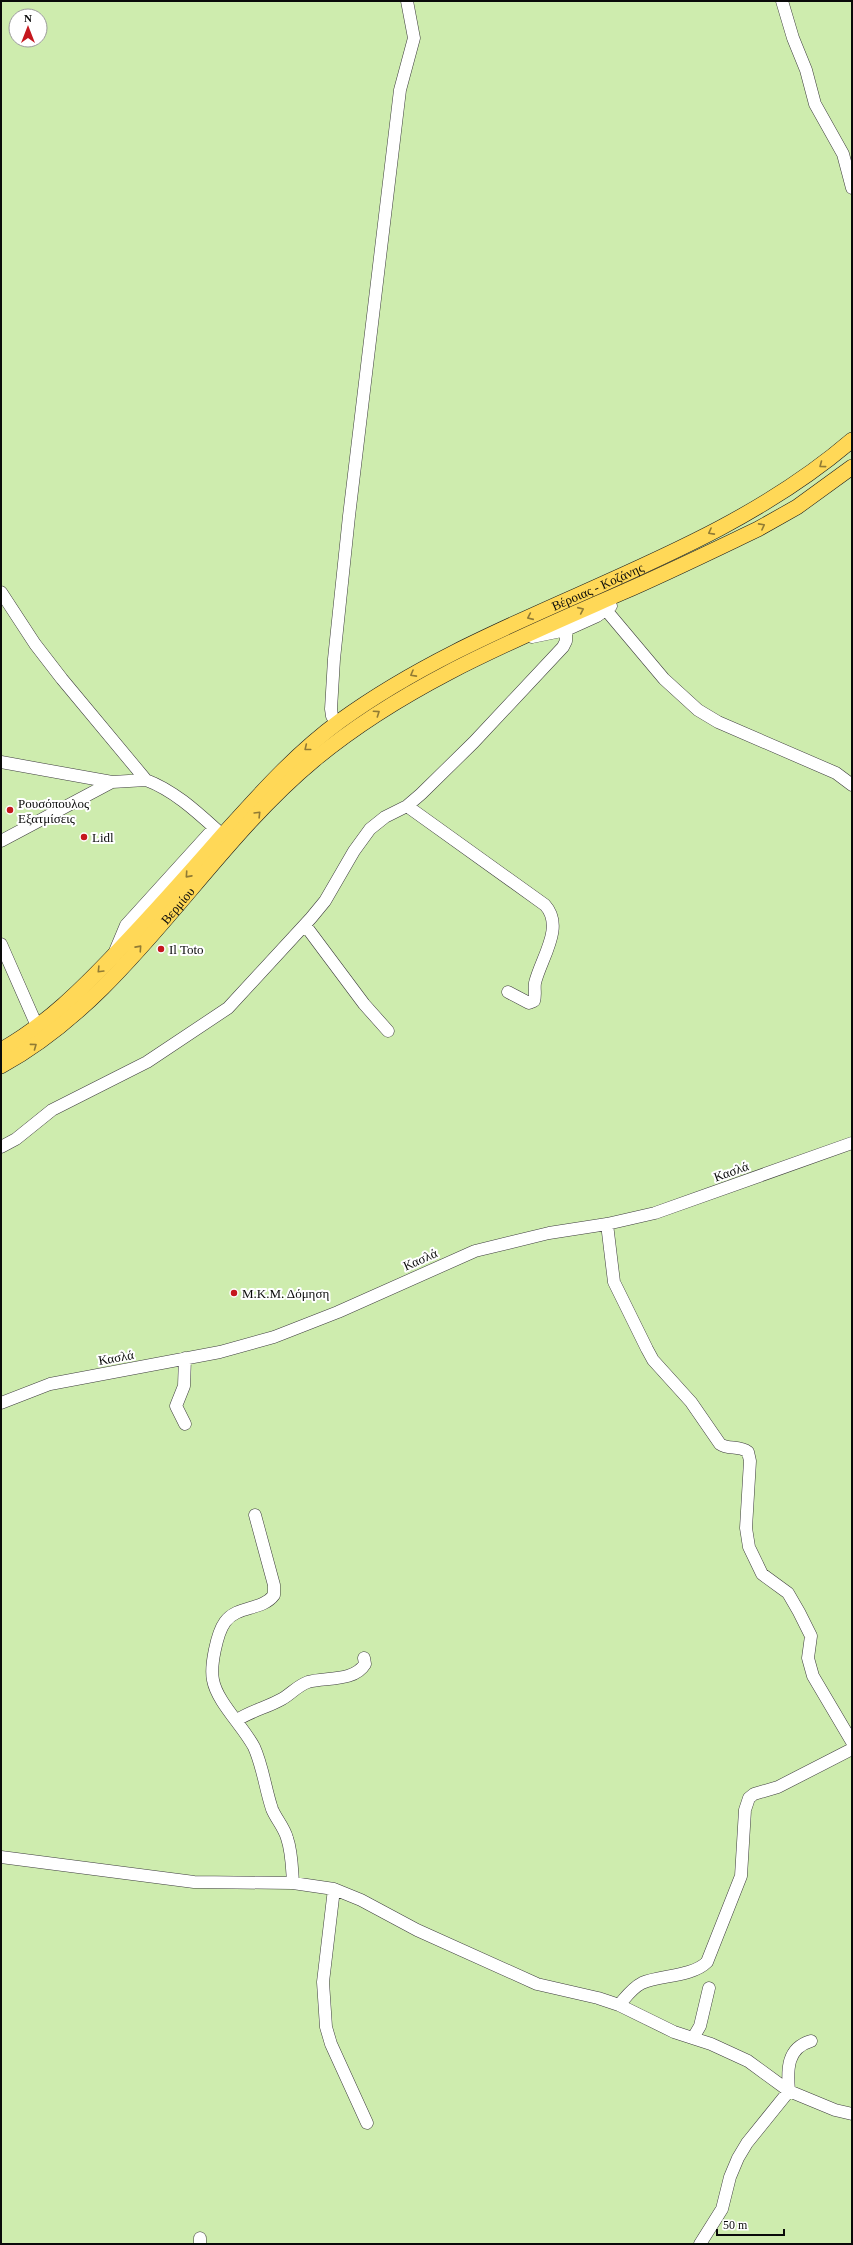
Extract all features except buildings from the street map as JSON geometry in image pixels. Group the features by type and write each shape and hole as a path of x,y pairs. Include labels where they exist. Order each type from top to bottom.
{"main road":[{"name":"Βέροιας - Κοζάνης","path":"341,729 381,692 451,653 612,581 747,513 812,472 852,440"},
{"name":"Βέροιας - Κοζάνης","path":"341,729 418,688 499,648 659,576 758,529 798,507 852,467"},
{"name":"Βερμίου","path":"1,1050 37,1026 88,982 223,835 280,790 341,729"},
{"name":"Βερμίου","path":"1,1066 33,1048 64,1024 153,933 223,835"}],"street":[{"path":"341,729 332,716 332,694 349,516 400,90 414,38 407,1"},
{"path":"782,1 793,38 806,70 815,104 843,154 852,188"},
{"path":"499,648 539,635 566,630 597,616 615,602 659,576"},
{"path":"1,592 35,644 62,679 146,780"},
{"path":"606,610 664,679 698,710 718,722 836,773 852,785"},
{"path":"1,1147 16,1139 52,1110 147,1062 228,1008 305,925 325,901 354,851 370,829 385,817 407,806 469,748 563,647 566,641 566,630"},
{"path":"1,762 112,782 146,780 161,786 176,796 223,835"},
{"path":"1,841 112,782"},
{"path":"407,806 546,905 554,916 554,928 535,985 534,1001 529,1003 508,992"},
{"path":"305,925 316,942 364,1004 388,1031"},
{"path":"1,944 37,1026"},
{"name":"Κασλά","path":"1,1403 50,1384 253,1344 299,1328 455,1258 487,1246 549,1233 607,1224 679,1205 852,1143"},
{"path":"607,1224 614,1282 650,1355 691,1402 720,1444 725,1447 742,1448 748,1452 750,1461 746,1528 749,1547 762,1574 788,1593 799,1612 811,1636 808,1658 813,1676 852,1742"},
{"path":"185,1358 184,1386 176,1406 186,1424"},
{"path":"255,1515 274,1586 274,1595 265,1604 243,1610 226,1620 222,1627 212,1665 213,1681 216,1689 237,1720 255,1751 261,1765 272,1809 287,1837 293,1883"},
{"path":"237,1720 251,1712 273,1704 303,1684 321,1679 340,1678 358,1672 365,1664 364,1658"},
{"path":"619,2005 632,1990 643,1983 675,1976 700,1967 707,1962 742,1871 745,1810 749,1798 754,1794 778,1787 852,1749"},
{"path":"1,1858 194,1882 293,1883 334,1889 361,1900 417,1930 537,1984 598,1998 619,2005 654,2023 711,2044 748,2061 789,2091 835,2110 852,2114"},
{"path":"334,1889 323,1982 326,2027 331,2044 367,2123"},
{"path":"693,2038 700,2026 709,1988"},
{"path":"700,2244 722,2209 730,2178 738,2158 747,2143 789,2091 788,2075 791,2055 801,2045 811,2041"}],"green space":[{"path":"1,1 852,1 852,2244 1,2244"}],"place":[{"name":"Ρουσόπουλος Εξατμίσεις","path":"10,810"},
{"name":"Lidl","path":"84,837"},
{"name":"Il Toto","path":"161,949"},
{"name":"Μ.Κ.Μ. Δόμηση","path":"234,1293"}]}
